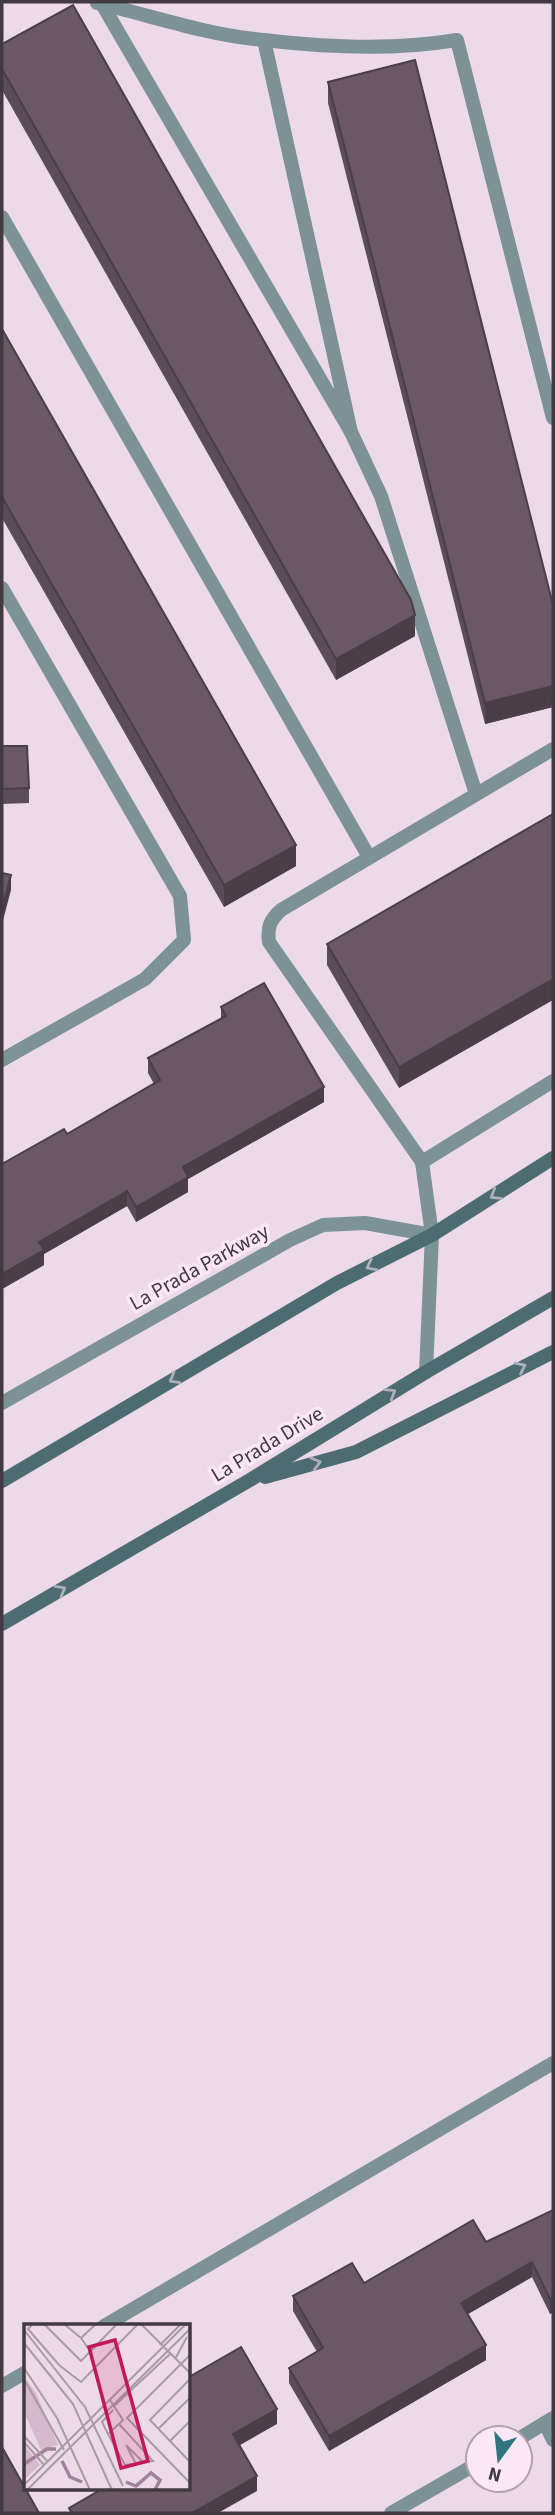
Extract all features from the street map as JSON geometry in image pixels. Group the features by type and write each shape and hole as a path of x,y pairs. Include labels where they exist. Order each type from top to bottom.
{"main road":[{"path":"2,1481 337,1283 432,1235 553,1158"},
{"name":"La Prada Drive","path":"2,1624 250,1480 553,1298"},
{"path":"250,1480 356,1452 553,1352"}],"street":[{"path":"97,3 264,40 338,47 401,47 457,40 553,418"},
{"path":"97,3 351,432 381,496 476,794"},
{"path":"264,40 351,432"},
{"path":"2,217 369,858"},
{"path":"2,588 180,896 184,940 145,979 2,1060"},
{"path":"426,1372 432,1235 422,1162 269,942 267,930 271,919 281,910 553,749"},
{"path":"422,1162 553,1081"},
{"name":"La Prada Parkway","path":"2,1403 278,1247 323,1225 365,1223 432,1235"},
{"path":"107,2324 553,2063"},
{"path":"2,2386 24,2373"},
{"path":"549,2421 553,2440"},
{"path":"391,2513 464,2471"}],"building":[{"path":"73,5 411,600 415,615 336,659 2,69 2,44"},
{"path":"415,60 553,605 553,686 485,703 328,82"},
{"path":"2,329 296,845 224,885 2,497"},
{"path":"2,746 27,746 29,788 2,789"},
{"path":"553,814 553,979 399,1067 327,944"},
{"path":"2,873 11,875 2,909"},
{"path":"264,983 324,1087 183,1167 188,1177 136,1207 127,1191 39,1242 44,1250 2,1274 2,1164 64,1129 67,1134 160,1080 148,1058 226,1016 221,1007"},
{"path":"553,2210 553,2297 550,2299 532,2262 461,2303 486,2345 329,2436 289,2368 323,2348 293,2296 352,2263 364,2283 473,2220 486,2242"},
{"path":"241,2347 277,2409 233,2434 257,2476 192,2513 72,2513 69,2508 100,2490 191,2490 191,2376"},
{"path":"2,2447 39,2513 2,2513"}]}
